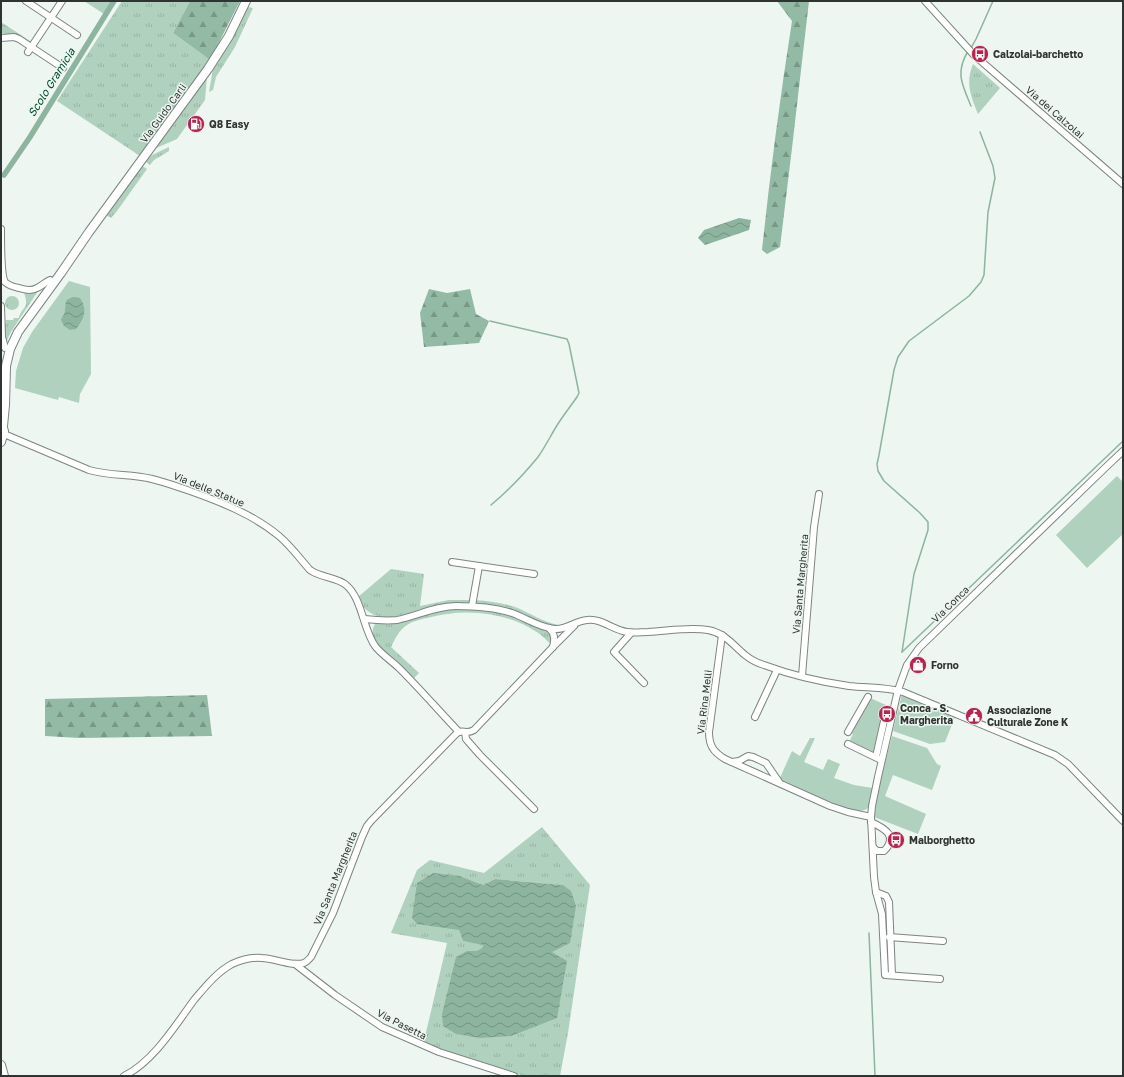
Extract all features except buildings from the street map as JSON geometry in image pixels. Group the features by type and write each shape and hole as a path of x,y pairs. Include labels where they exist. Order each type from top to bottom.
{"main road":[{"name":"Via Guido Carli","path":"1,369 6,348 16,327 208,69 231,32 246,1"},
{"name":"Via Guido Carli","path":"2,431 5,405 6,366 12,343 21,328 62,273 88,232"},
{"path":"1,1065 4,1076"}],"street":[{"path":"26,1 77,35"},
{"path":"30,50 62,1"},
{"name":"Via dei Calzolai","path":"925,1 974,55 1123,184"},
{"path":"1,38 16,38 30,50 63,68"},
{"path":"1,229 3,271 6,282 13,287 32,290 37,289 45,282 50,280"},
{"path":"1,306 2,337 6,348"},
{"name":"Via delle Statue","path":"2,431 89,470 142,477 210,498 225,504 269,528 280,537 310,570 316,574 346,585 353,594 364,619 370,638 377,648 400,668 462,732 475,750 534,809"},
{"name":"Via Conca","path":"892,975 885,975 882,914 876,892 871,819 878,758 907,665 919,648 1123,451"},
{"name":"Via Santa Margherita","path":"802,676 814,527 819,494"},
{"path":"452,562 534,574"},
{"path":"472,606 479,566"},
{"path":"364,619 397,620 443,607 472,606 504,610 549,628 560,629"},
{"path":"554,635 555,632 560,629 587,620 597,621 622,631 631,632 698,629 713,631 728,639 749,658 777,670 848,686 898,690 1049,752 1060,758 1123,821"},
{"name":"Via Santa Margherita","path":"295,964 304,963 307,961 325,929 340,898 367,826 451,738 462,732 469,733 474,730 553,647 580,622"},
{"path":"549,628 554,635 553,647"},
{"path":"560,629 563,632 562,638"},
{"path":"631,632 614,652 644,683"},
{"name":"Via Rina Melli","path":"722,635 709,740 715,751 720,757 730,762 830,806 871,819"},
{"path":"755,717 777,670"},
{"path":"848,732 868,697"},
{"path":"848,744 878,758 886,712"},
{"path":"730,762 736,762 748,756 763,761 769,766 780,784"},
{"path":"871,819 885,829 890,838 884,851 877,851 873,847"},
{"path":"876,892 886,896 889,902 892,975 940,979"},
{"path":"883,936 943,941"},
{"path":"124,1076 151,1055 201,992 212,980 230,966 243,960 257,958 272,959 295,964"},
{"name":"Via Pasetta","path":"295,964 335,995 382,1027 439,1052 514,1076"}],"green space":[{"path":"84,1 112,1 104,14"},
{"path":"122,1 190,1 173,33 210,60 140,156 57,101"},
{"path":"190,1 240,1 210,60 173,33"},
{"path":"777,1 809,1 780,247 767,254 762,250 768,193 792,21"},
{"path":"248,7 253,8 235,47 216,77 213,90 209,92 213,69"},
{"path":"1,22 32,41 28,42 17,35 1,33"},
{"path":"973,64 1000,88 978,114 971,96 969,84"},
{"path":"207,76 205,100 177,139 154,149"},
{"path":"169,147 169,151 154,160 150,165 145,161 152,155"},
{"path":"142,166 147,169 117,211 111,218 106,215"},
{"path":"69,281 90,287 91,374 80,394 79,403 59,397 58,400 15,388 16,371 23,348 32,332"},
{"path":"40,288 6,342 4,340 4,323 6,323 6,320 19,318 26,305 24,293 30,293"},
{"path":"429,289 447,293 470,289 476,314 489,321 479,343 424,347 420,313"},
{"path":"9,296 15,296 19,300 19,306 15,310 9,310 5,306 5,300"},
{"path":"1117,476 1123,482 1123,534 1087,568 1056,535"},
{"path":"391,569 424,574 420,606 449,600 469,600 469,603 433,606 399,616 381,617 373,614 365,609 358,600 360,599 358,597"},
{"path":"475,600 495,602 515,607 542,620 558,625 549,625 499,606 475,603"},
{"path":"448,609 472,609 498,612 515,617 548,631 553,636 552,645 539,634 523,624 496,615 468,612 440,615 422,619 412,622 404,627 391,647 419,673 414,678 380,648 374,639 373,630 375,624 395,624 427,613"},
{"path":"902,694 955,717 945,742 930,744 893,731"},
{"path":"207,695 212,736 80,738 45,736 45,699"},
{"path":"868,697 888,706 876,757 848,744 853,734 848,732"},
{"path":"892,736 927,748 937,764 941,766 932,790 893,775 885,796 926,814 918,834 874,817 880,782"},
{"path":"810,738 815,738 804,762 823,770 828,759 840,764 834,778 854,785 873,788 869,807 867,809 859,811 847,809 779,780 792,751 800,756"},
{"path":"542,827 590,885 568,1033 560,1076 524,1076 439,1049 424,1041 447,943 391,933 417,870 430,860 484,873","holes":["460,876 483,885 495,879 563,885 552,951 476,951 482,948 483,944 463,941 459,930"]}],"water":[{"path":"739,218 751,220 749,230 705,245 698,238 704,230"},
{"path":"73,297 80,298 84,306 84,314 76,329 70,330 64,326 61,320 65,313 66,302 68,299"},
{"path":"433,873 460,876 483,885 495,879 563,885 571,891 576,906 570,943 552,952 567,961 557,1018 511,1036 480,1038 456,1034 443,1026 442,1014 456,957 467,951 476,951 482,948 483,945 463,941 459,930 417,924 412,918 417,883"}],"waterway":[{"name":"Scolo Gramicia","path":"4,175 30,137 114,1"},
{"path":"971,48 993,1"},
{"path":"968,51 962,66 961,78 971,106"},
{"path":"902,652 914,574 928,530 928,522 884,481 878,471 877,464 894,370 898,357 909,341 969,296 981,282 984,275 988,212 995,178 993,166 980,132"},
{"path":"490,321 567,339 579,393 558,423 538,457 516,482 491,505"},
{"path":"902,652 1123,441"},
{"path":"869,933 875,1076"}],"place":[{"name":"Calzolai-barchetto","path":"980,54"},
{"name":"Q8 Easy","path":"196,124"},
{"name":"Forno","path":"918,665"},
{"name":"Conca - S. Margherita","path":"887,714"},
{"name":"Associazione Culturale Zone K","path":"974,716"},
{"name":"Malborghetto","path":"896,840"}]}
